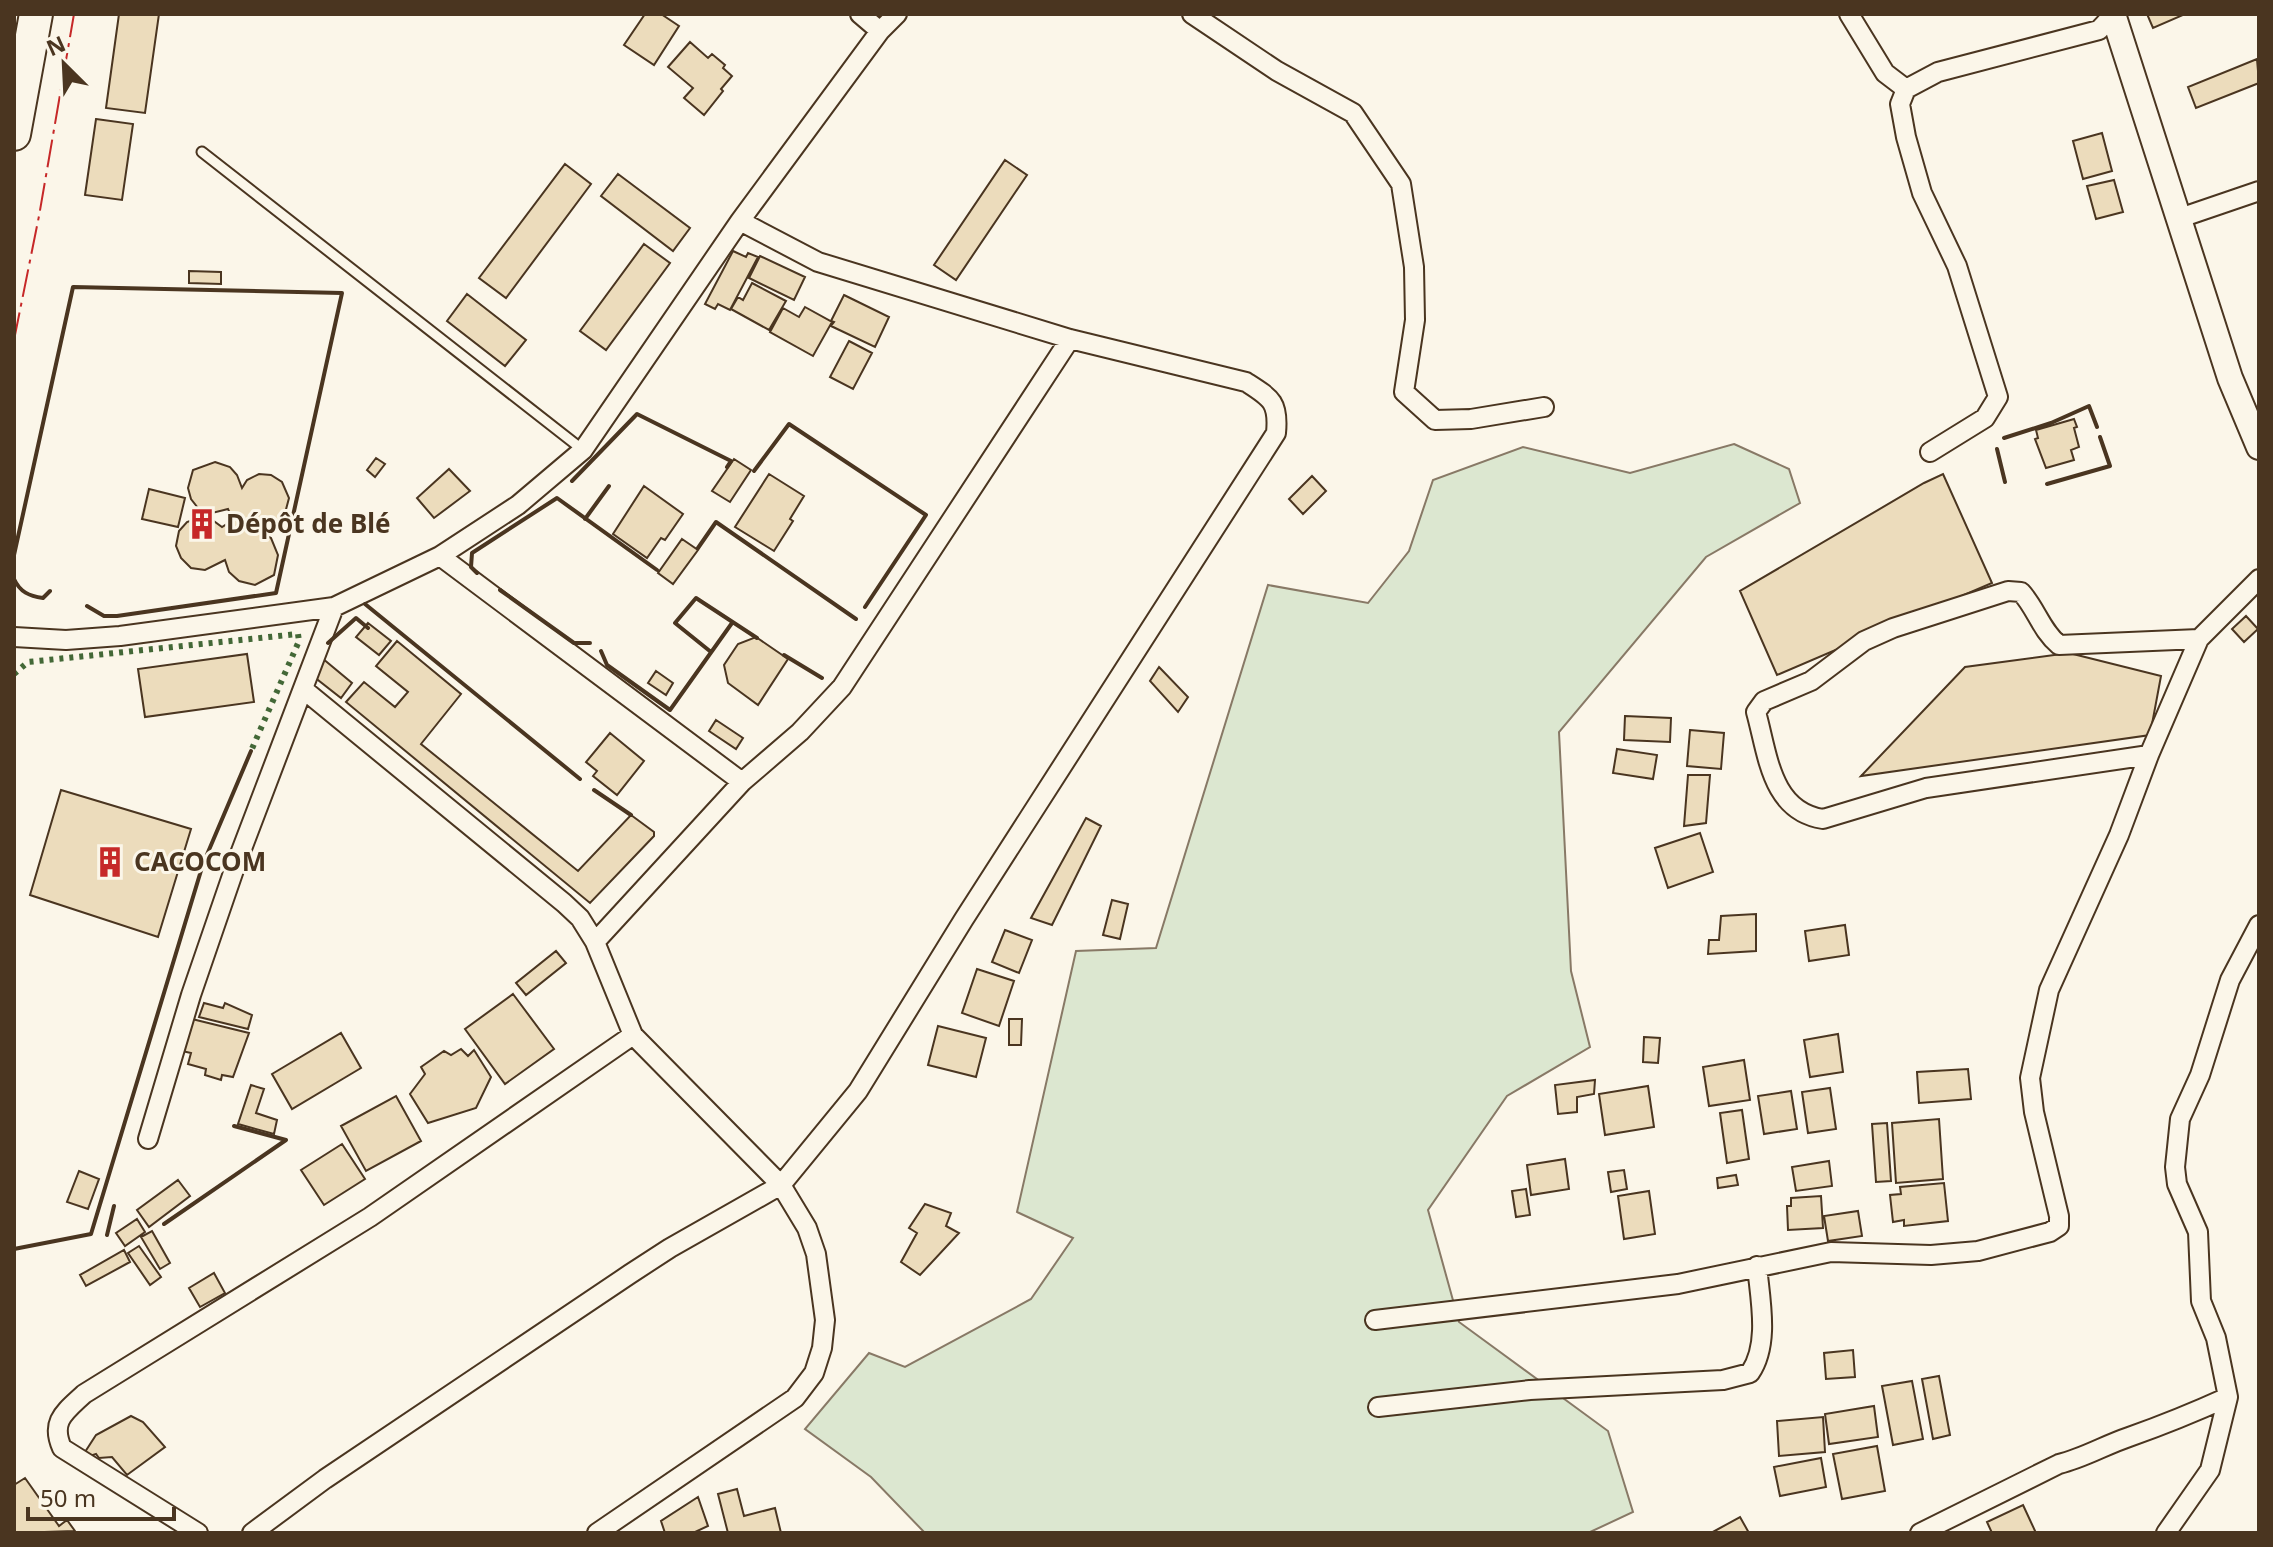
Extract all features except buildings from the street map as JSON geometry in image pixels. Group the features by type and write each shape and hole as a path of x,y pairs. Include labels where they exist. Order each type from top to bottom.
{"highway":[{"path":"14,134 36,14"}],"street":[{"path":"860,14 880,31"},
{"path":"14,637 66,640 120,636 334,607 440,556 518,505 583,450 740,221 880,31 897,14"},
{"path":"1192,14 1277,71 1353,113 1401,184 1415,280 1415,320 1404,392 1435,420 1471,419 1544,407"},
{"path":"1849,14 1885,73 1906,89"},
{"path":"1930,452 1985,418 1998,397 1957,266 1922,193 1900,104 1906,89 1938,72 2099,30 2113,14"},
{"path":"2113,14 2230,378 2259,447"},
{"path":"2177,219 2259,191"},
{"path":"252,1533 325,1479 650,1261 781,1185 858,1091 964,919 1276,433 1278,414 1268,396 1246,382 1070,339 818,262 740,221"},
{"path":"595,942 742,782 800,732 842,687 1070,339"},
{"path":"440,556 742,782"},
{"path":"1375,1320 1678,1284 1831,1252 1931,1255 1978,1251 2050,1232 2059,1226 2034,1112 2030,1078 2049,990 2119,835 2149,755 2199,639 2259,579"},
{"path":"2149,755 1926,788 1823,819 1809,817 1788,804 1774,780 1756,712 1764,701 1811,681 1864,641 1893,628 2008,591 2021,592 2029,600 2047,635 2059,645 2199,639"},
{"path":"148,1139 191,995 235,867 334,607"},
{"path":"303,689 580,918 595,942 633,1035 781,1185 807,1228 816,1254 825,1320 822,1348 814,1373 795,1398 597,1533"},
{"path":"2166,1533 2210,1470 2228,1397 2216,1338 2201,1301 2198,1232 2177,1184 2175,1167 2180,1119 2200,1075 2230,980 2259,925"},
{"path":"198,1533 62,1448 56,1434 57,1424 69,1409 84,1394 370,1217 633,1035"},
{"path":"1378,1407 1530,1390 1723,1380 1750,1373 1758,1362 1761,1327 1757,1266"},
{"path":"1920,1533 2059,1464 2079,1460 2228,1397"}],"lane":[{"path":"202,152 583,450"}],"green space":[{"path":"1734,444 1789,469 1800,503 1706,557 1559,732 1571,971 1590,1047 1507,1096 1428,1210 1459,1322 1608,1431 1633,1512 1588,1533 925,1533 871,1477 805,1429 869,1353 905,1367 1031,1299 1073,1238 1017,1212 1076,951 1156,948 1268,585 1368,603 1409,551 1433,480 1523,447 1630,473"}],"hedge":[{"path":"14,674 28,662 298,634 299,641 251,751"}],"wall":[{"path":"14,555 73,287 342,293 276,593 117,616 104,616 87,606"},
{"path":"2004,438 2051,423 2089,406 2097,427"},
{"path":"572,481 637,414 731,461 727,467"},
{"path":"754,471 789,424 926,515 865,607"},
{"path":"2047,484 2110,466 2100,437"},
{"path":"1997,449 2005,482"},
{"path":"585,519 609,486"},
{"path":"477,573 471,567 472,553 557,498 657,570"},
{"path":"698,548 716,522 856,619"},
{"path":"14,579 22,590 33,596 43,598 50,591"},
{"path":"500,590 574,643 590,643"},
{"path":"711,652 675,623 696,598 757,638"},
{"path":"365,604 580,779"},
{"path":"328,643 356,618 368,628"},
{"path":"601,651 607,665 670,710 732,623"},
{"path":"784,655 822,678"},
{"path":"14,1249 91,1234 203,864 251,751"},
{"path":"594,790 631,815"},
{"path":"164,1224 286,1140 234,1126"},
{"path":"107,1235 114,1206"}],"power":[{"path":"14,340 74,14"}],"place":[{"name":"Dépôt de Blé","path":"202,524"},
{"name":"CACOCOM","path":"110,862"}]}
